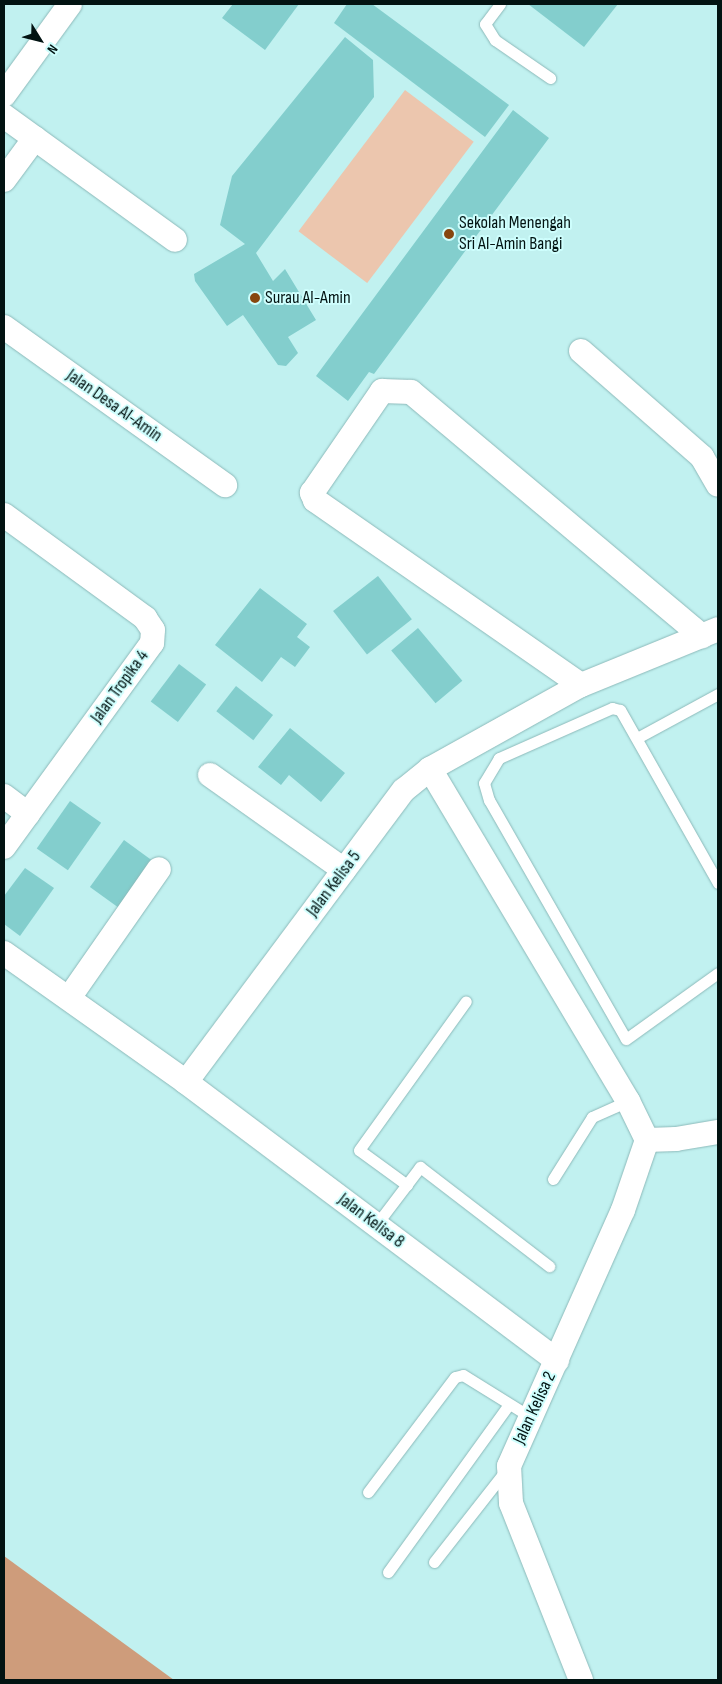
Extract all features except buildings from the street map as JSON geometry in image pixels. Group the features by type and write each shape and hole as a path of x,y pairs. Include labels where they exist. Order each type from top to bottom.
{"street":[{"path":"4,94 70,4"},
{"path":"4,116 175,240"},
{"path":"4,180 35,138"},
{"name":"Jalan Desa Al-Amin","path":"4,327 225,485"},
{"path":"581,352 702,457 718,485"},
{"path":"581,686 315,500 312,493 382,391 411,392 710,632"},
{"name":"Jalan Tropika 4","path":"4,515 145,618 152,630 152,643 4,847"},
{"name":"Jalan Kelisa 5","path":"186,1082 404,790 430,769 581,686 710,632"},
{"path":"430,769 628,1101 647,1140 676,1139 718,1132"},
{"path":"210,775 344,870"},
{"path":"4,796 28,814"},
{"path":"69,998 159,869"},
{"path":"4,953 186,1082"},
{"name":"Jalan Kelisa 8","path":"186,1082 556,1361"},
{"name":"Jalan Kelisa 2","path":"581,1680 511,1503 509,1466 529,1416 624,1210 647,1140"}],"lane":[{"path":"500,4 486,24 495,40 550,78"},
{"path":"637,738 718,694"},
{"path":"716,876 620,710 612,708 499,758 484,783 490,800 626,1039 718,973"},
{"path":"406,1185 359,1150 466,1002"},
{"path":"553,1179 592,1117 628,1101"},
{"path":"376,1225 420,1167 550,1266"},
{"path":"368,1492 456,1377 463,1375 529,1416"},
{"path":"388,1572 509,1404"},
{"path":"434,1562 509,1466"}],"shaded area":[{"path":"405,90 474,142 367,283 298,231"},
{"path":"4,1556 174,1680 4,1680"}],"place":[{"name":"Sekolah Menengah Sri Al-Amin Bangi","path":"449,234"},
{"name":"Surau Al-Amin","path":"255,298"}]}
